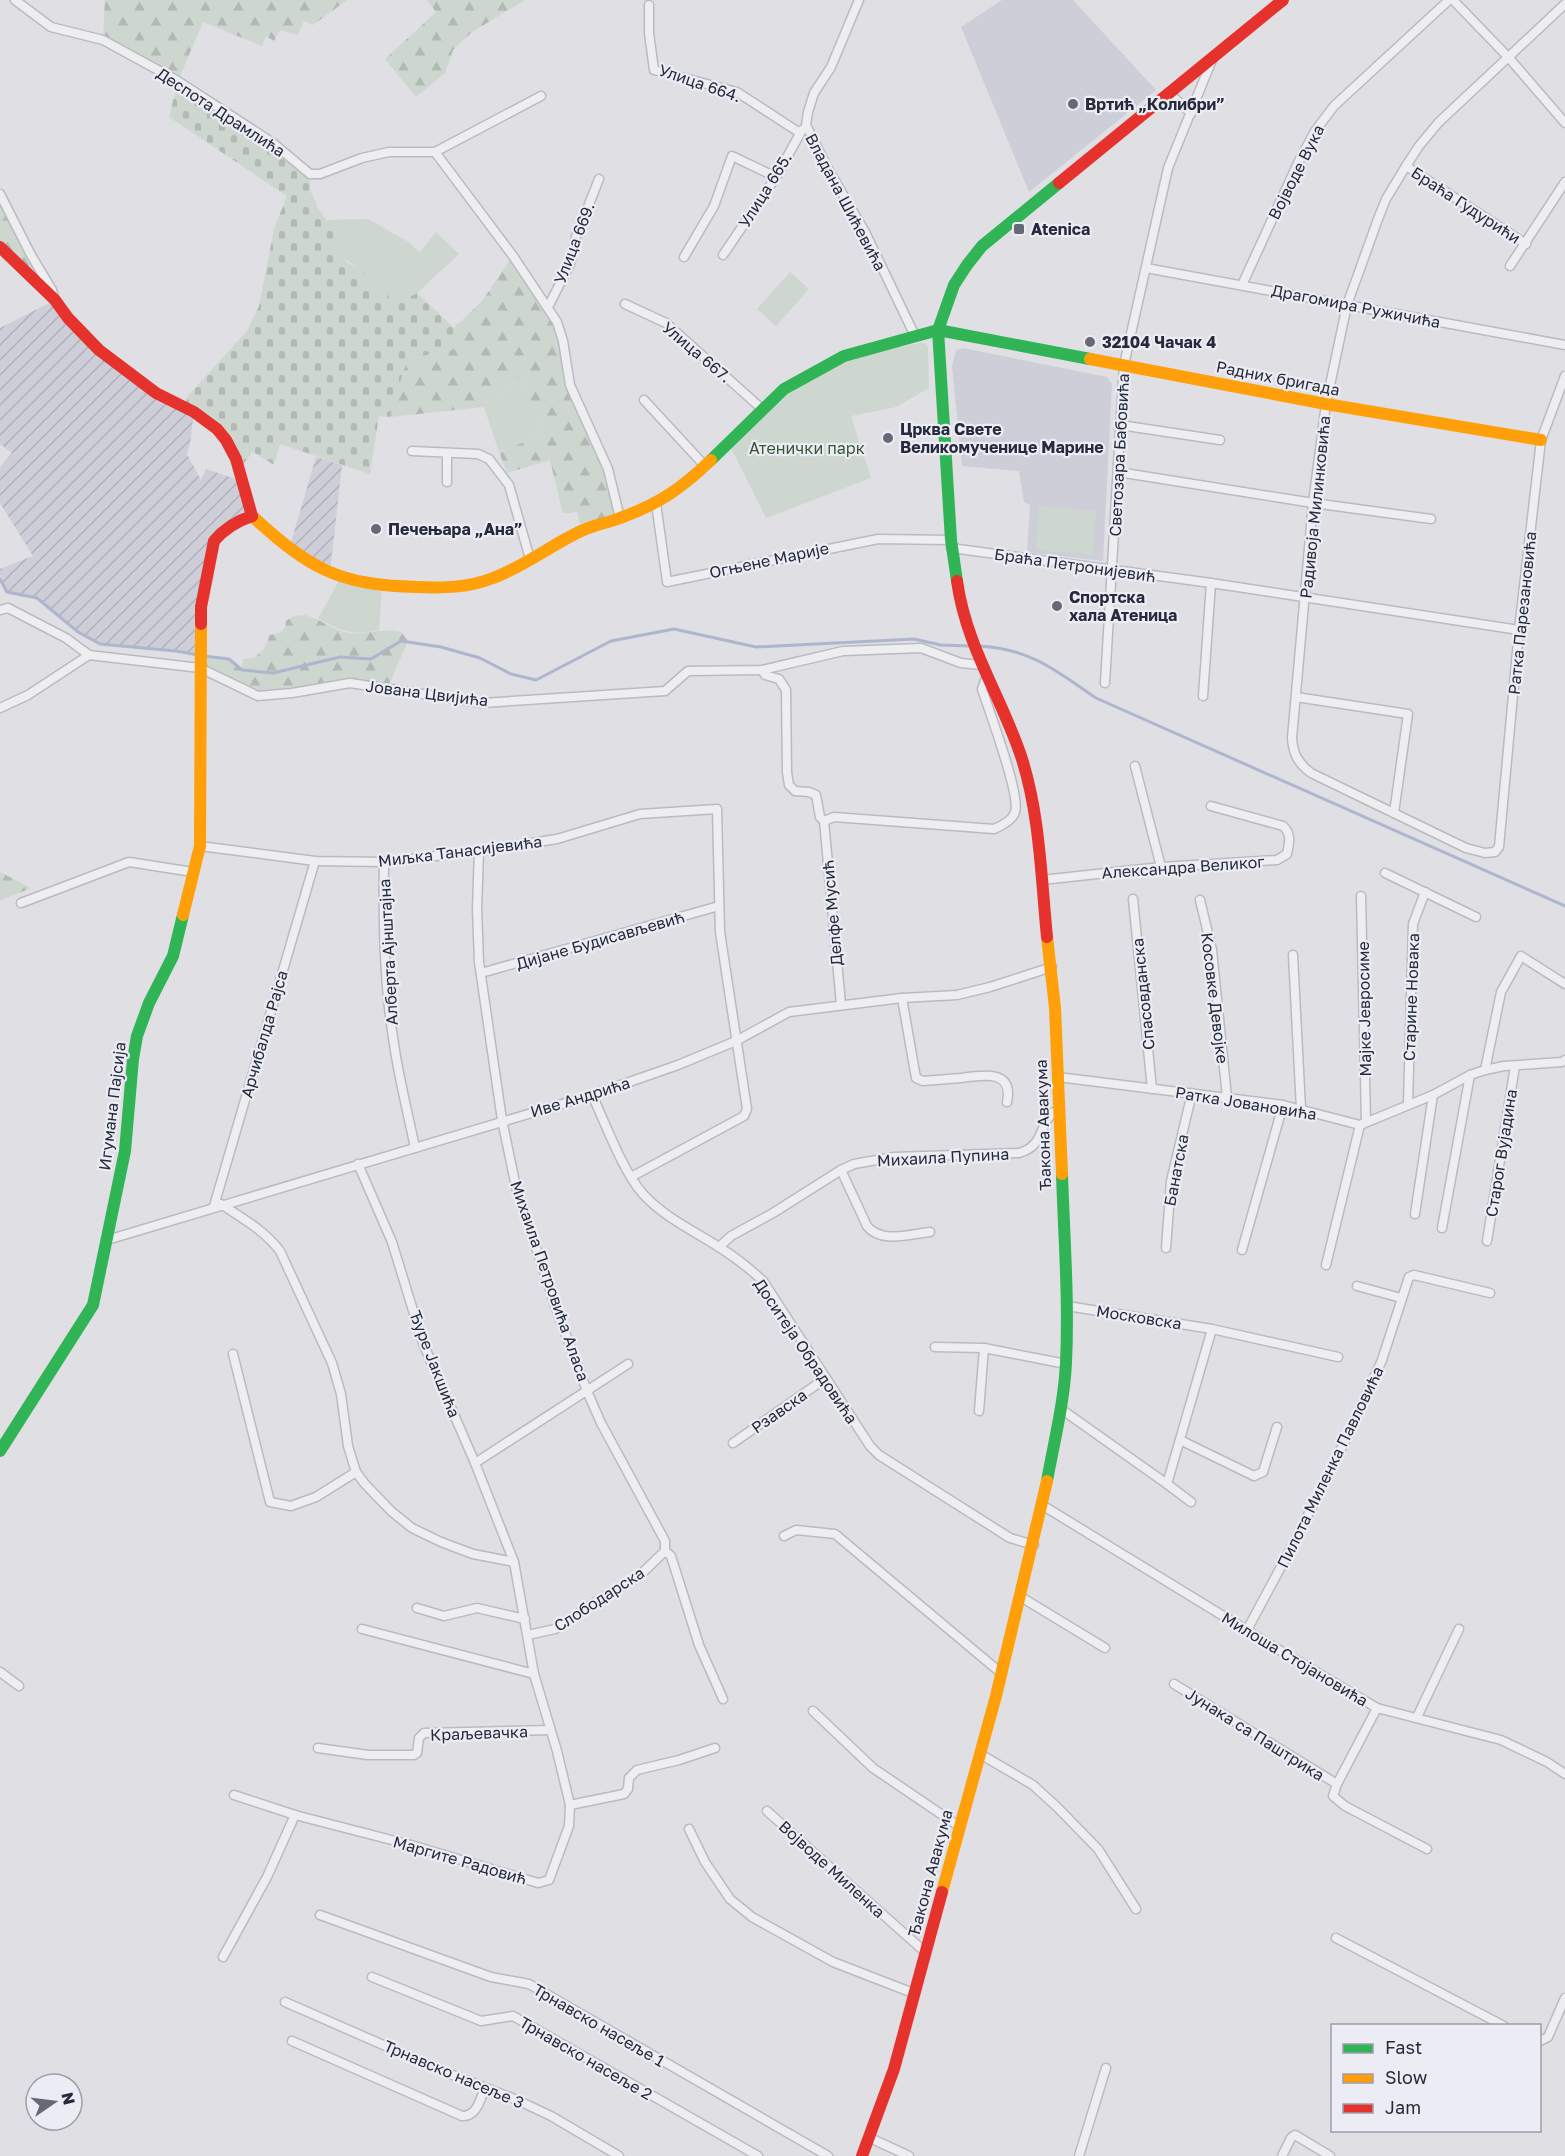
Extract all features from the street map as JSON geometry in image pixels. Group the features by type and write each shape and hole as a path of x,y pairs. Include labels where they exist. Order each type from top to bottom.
{"street":[{"name":"Деспота Драмлића","path":"15,0 51,27 103,40 178,81 273,143 310,174 320,174 362,158 389,152 435,152 541,96"},
{"name":"Владана Шићевића","path":"859,0 831,67 814,93 806,125 828,169 865,232 915,336"},
{"name":"Ђакона Авакума","path":"862,2156 894,2069 1002,1673 1034,1545 1061,1409 1066,1364 1060,1108 1052,967 1042,880 1031,795 1021,757 980,663 960,602 951,544 938,330 945,304 954,284 982,246 1284,0"},
{"path":"1451,0 1509,58 1565,123"},
{"name":"Војводе Вука","path":"1242,285 1315,131 1334,106 1451,0"},
{"name":"Радивоја Милинковића","path":"1495,852 1485,853 1466,848 1301,766 1293,750 1296,697 1313,503 1326,404 1347,304 1386,199 1419,146 1438,122 1565,4"},
{"name":"Улица 664.","path":"649,5 649,33 654,70 737,92 800,133"},
{"name":"Светозара Бабовића","path":"1105,684 1124,365 1168,168 1212,60"},
{"path":"1170,94 1191,113"},
{"name":"Улица 665.","path":"723,255 776,177 806,125"},
{"path":"435,152 513,256 557,322 563,341 570,385 608,469 620,518"},
{"path":"684,257 714,206 732,156 776,177"},
{"name":"Браћа Гудурићи","path":"1406,166 1526,244"},
{"name":"Улица 669.","path":"548,306 570,264 576,237 599,179"},
{"path":"1510,266 1565,182"},
{"path":"0,194 52,290 55,300"},
{"path":"0,247 55,300 68,318 99,350 156,393 194,412 217,429 236,459 252,516 289,549 311,563 349,580 371,584 431,588 472,585 501,575 582,531 656,503 687,484 784,388 844,356 938,330"},
{"name":"Драгомира Ружичића","path":"1146,268 1565,345"},
{"name":"Улица 667.","path":"625,304 666,323 762,409"},
{"name":"Радних бригада","path":"938,330 1326,404 1541,440"},
{"name":"Ратка Парезановића","path":"1495,852 1499,847 1519,630 1541,440 1565,376"},
{"path":"644,400 705,466"},
{"path":"1120,425 1220,440"},
{"path":"412,451 484,456 506,479 530,559"},
{"path":"447,453 447,482"},
{"path":"1118,472 1431,519"},
{"name":"Огњене Марије","path":"656,503 667,582 878,539 951,544"},
{"name":"Игумана Пајсија","path":"0,1451 93,1305 125,1151 137,1036 149,1003 173,956 200,846 201,607 208,564 214,541 225,529 252,516"},
{"name":"Браћа Петронијевић","path":"951,544 1519,630"},
{"path":"1203,696 1211,583"},
{"path":"0,610 8,608 66,638 89,655 28,695 0,708"},
{"name":"Јована Цвијића","path":"89,655 200,668 258,696 350,683 482,703 665,691 688,670 762,670 843,651 921,648 961,663 980,663"},
{"path":"762,670 765,675 779,679 786,690 789,785 795,791 816,795 820,817 824,821 834,817 994,829 1014,815 1017,809 1011,780 982,689 986,678"},
{"path":"1296,697 1408,714 1394,813"},
{"path":"1135,766 1161,867"},
{"name":"Александра Великог","path":"1042,880 1161,867 1277,860 1287,854 1290,837 1283,826 1210,806"},
{"name":"Миљка Танасијевића","path":"200,846 315,861 384,862 557,839 640,814 717,809 719,906"},
{"name":"Делфе Мусић","path":"824,821 841,1004"},
{"name":"Михаила Петровића Аласа","path":"479,851 477,909 481,973 502,1120 516,1186 536,1250 587,1391 605,1432 665,1541 665,1551 670,1556 699,1646 723,1699"},
{"name":"Арчибалда Рајса","path":"217,1205 315,861"},
{"path":"21,903 129,862 193,872"},
{"name":"Алберта Ајнштајна","path":"384,862 383,920 387,992 394,1045 414,1148"},
{"path":"1385,873 1476,917"},
{"name":"Старине Новака","path":"1408,1104 1413,924 1425,892"},
{"name":"Мајке Јевросиме","path":"1326,1265 1363,1123 1361,896"},
{"name":"Спасовданска","path":"1133,899 1152,1089"},
{"name":"Косовке Девојке","path":"1200,900 1212,950 1227,1097"},
{"path":"631,1178 744,1116 747,1109 720,932 719,906"},
{"name":"Дијане Будисављевић","path":"481,973 719,906"},
{"path":"1293,954 1301,1109"},
{"path":"1485,1070 1501,992 1521,956 1565,984"},
{"name":"Иве Андрића","path":"107,1240 217,1205 592,1095 678,1065 736,1041 789,1012 841,1004 957,995 1052,967"},
{"path":"902,998 916,1078 923,1081 992,1075 1005,1083 1008,1090 1007,1102"},
{"path":"1363,1123 1433,1095 1470,1075 1485,1070 1565,1060"},
{"name":"Старог Вујадина","path":"1487,1241 1515,1066"},
{"path":"1442,1228 1470,1075"},
{"name":"Ратка Јовановића","path":"1058,1077 1282,1105 1363,1123"},
{"name":"Банатска","path":"1166,1248 1171,1181 1192,1093"},
{"name":"Доситеја Обрадовића","path":"592,1095 631,1178 642,1193 665,1215 743,1263 763,1281 870,1446 879,1455 1010,1538 1034,1545"},
{"path":"1415,1214 1433,1095"},
{"path":"1242,1250 1282,1105"},
{"name":"Михаила Пупина","path":"719,1247 731,1236 774,1213 841,1170 869,1160 1027,1151 1037,1143 1048,1117 1060,1108"},
{"name":"Ђуре Јакшића","path":"358,1164 392,1242 423,1343 475,1463 514,1562"},
{"path":"841,1170 867,1226 873,1233 885,1237 930,1232"},
{"path":"217,1205 252,1224 280,1251 332,1364 341,1394 348,1446 356,1472 391,1511 412,1528 473,1554 514,1562"},
{"name":"Пилота Миленка Павловића","path":"1247,1630 1297,1538 1349,1433 1382,1360 1409,1277 1414,1275 1490,1293"},
{"path":"1357,1286 1401,1298"},
{"name":"Московска","path":"1066,1306 1212,1329 1338,1357"},
{"path":"1167,1484 1212,1329"},
{"path":"935,1347 984,1348 1066,1364"},
{"path":"980,1411 984,1348"},
{"path":"233,1354 270,1502 291,1506 316,1497 356,1472"},
{"path":"475,1463 628,1364"},
{"name":"Рзавска","path":"733,1443 826,1378"},
{"path":"1061,1409 1191,1502"},
{"path":"1180,1440 1254,1476 1263,1472 1277,1427"},
{"name":"Милоша Стојановића","path":"1042,1505 1377,1708 1501,1740 1547,1762 1565,1774"},
{"path":"784,1536 796,1530 835,1534 1002,1673"},
{"name":"Слободарска","path":"528,1635 555,1629 566,1623 589,1606 639,1576 665,1551"},
{"name":"Маргите Радовић","path":"234,1795 295,1815 411,1845 538,1883 549,1881 569,1826 570,1805 534,1674 514,1562"},
{"path":"1021,1597 1105,1648"},
{"path":"417,1608 444,1617 477,1608 525,1619"},
{"path":"363,1629 534,1674"},
{"path":"1417,1717 1459,1629"},
{"path":"0,1672 19,1686"},
{"name":"Јунака са Паштрика","path":"1174,1684 1337,1784"},
{"name":"Јунака са Паштрика","path":"1377,1708 1333,1796 1345,1806 1427,1849"},
{"path":"813,1711 873,1768 960,1827"},
{"name":"Краљевачка","path":"318,1749 368,1755 414,1755 417,1753 419,1738 424,1733 549,1730"},
{"path":"570,1805 624,1794 628,1789 629,1778 637,1770 715,1748"},
{"path":"980,1754 1033,1785 1058,1807 1098,1849 1136,1909"},
{"name":"Војводе Миленка","path":"767,1811 925,1952"},
{"path":"223,1957 267,1876 295,1815"},
{"path":"689,1829 705,1862 730,1899 752,1917 833,1962 914,1993"},
{"name":"Трнавско насеље 1","path":"320,1915 491,1977 529,1984 828,2156"},
{"path":"1335,1938 1502,2024"},
{"name":"Трнавско насеље 2","path":"372,1977 481,2021 513,2016 758,2156"},
{"path":"1541,2040 1548,2037 1565,1998"},
{"name":"Трнавско насеље 3","path":"285,2002 551,2116 619,2156"},
{"path":"292,2041 462,2116 474,2114 485,2088"},
{"path":"1079,2156 1106,2068"},
{"path":"1281,2156 1295,2135 1330,2156"},
{"path":"870,2138 909,2156"}],"shaded area":[{"path":"1002,0 1073,0 1156,90 1029,192 961,27"},
{"path":"55,300 99,350 194,412 187,454 201,480 206,469 244,484 252,516 214,541 201,656 176,651 100,644 78,632 37,598 7,592 0,575 0,569 33,556 0,503 0,467 12,453 0,444 0,328"},
{"path":"963,348 1107,377 1112,384 1103,561 1027,552 1030,505 1024,502 1019,471 962,466 952,367 956,350"},
{"path":"316,457 342,465 330,572 289,549"}],"green space":[{"path":"105,0 347,0 313,25 304,21 297,35 280,30 274,41 266,36 262,46 203,22 178,81 103,40"},
{"path":"427,0 525,0 472,32 453,50 445,73 416,97 385,59 436,12"},
{"path":"178,81 273,143 310,174 310,190 318,208 332,228 341,257 360,269 377,289 383,286 393,306 417,293 454,328 454,349 407,359 390,417 379,416 370,474 280,444 274,465 253,452 239,469 232,449 185,407 187,397 247,331 259,306 274,229 287,196 169,117"},
{"path":"0,194 52,290 0,247"},
{"path":"368,219 407,241 420,252 436,232 459,254 417,293 393,307 354,265 341,257 327,220"},
{"path":"513,256 557,322 570,385 608,469 620,518 582,531 577,512 563,513 550,460 507,473 499,452 544,434 521,376 484,407 390,417 407,359 454,349 454,328 482,301"},
{"path":"790,272 809,289 776,326 757,309"},
{"name":"Атенички парк","path":"921,343 926,344 928,348 929,388 896,407 851,416 871,478 766,518 731,448 783,398 813,376 855,356"},
{"path":"521,376 544,434 499,452 484,407"},
{"path":"1039,506 1096,511 1093,555 1036,550"},
{"path":"341,577 382,585 379,630 348,631 318,619"},
{"path":"305,615 344,632 401,632 408,641 387,689 350,683 258,696 200,668 201,656 229,659 242,670 243,659 254,658 264,649 270,635 283,630 286,621 293,616"},
{"path":"0,872 31,888 0,901"}],"waterway":[{"path":"0,579 7,592 37,598 78,632 100,644 198,655"},
{"path":"204,656 229,659 242,670 273,673 340,657 371,659 401,641 441,647 480,658 511,674 536,680 611,641 674,629 756,647 914,639 941,645 970,646"},
{"path":"979,646 1013,651 1028,656 1055,670 1096,698 1565,906"}],"traffic: fast":[{"path":"957,581 951,540 938,330 954,285 982,246 1059,183"},
{"path":"711,460 784,389 844,356 938,330 1090,359"},
{"path":"0,1451 93,1305 125,1151 137,1036 149,1003 173,956 183,915"},
{"path":"1047,1481 1061,1408 1066,1363 1067,1292 1062,1174"}],"traffic: slow":[{"path":"1090,359 1326,404 1541,440"},
{"path":"252,516 291,549 327,571 345,578 390,586 465,586 505,573 581,531 647,507 680,487 711,460"},
{"path":"183,915 200,846 201,624"},
{"path":"1047,937 1055,1008 1062,1174"},
{"path":"942,1892 996,1696 1047,1481"}],"traffic: jam":[{"path":"1059,183 1283,0"},
{"path":"0,247 55,300 68,318 99,350 156,393 194,412 217,429 236,459 252,516"},
{"path":"201,624 201,607 214,541 231,526 252,516"},
{"path":"957,581 968,627 1013,734 1027,778 1039,846 1047,937"},
{"path":"862,2156 894,2069 942,1892"}],"place":[{"name":"Вртић „Колибри”","path":"1073,104"},
{"name":"Atenica","path":"1019,229"},
{"name":"32104 Чачак 4","path":"1090,342"},
{"name":"Црква Свете Великомученице Марине","path":"888,438"},
{"name":"Печењара „Ана”","path":"376,529"},
{"name":"Спортска хала Атеница","path":"1057,606"}]}
